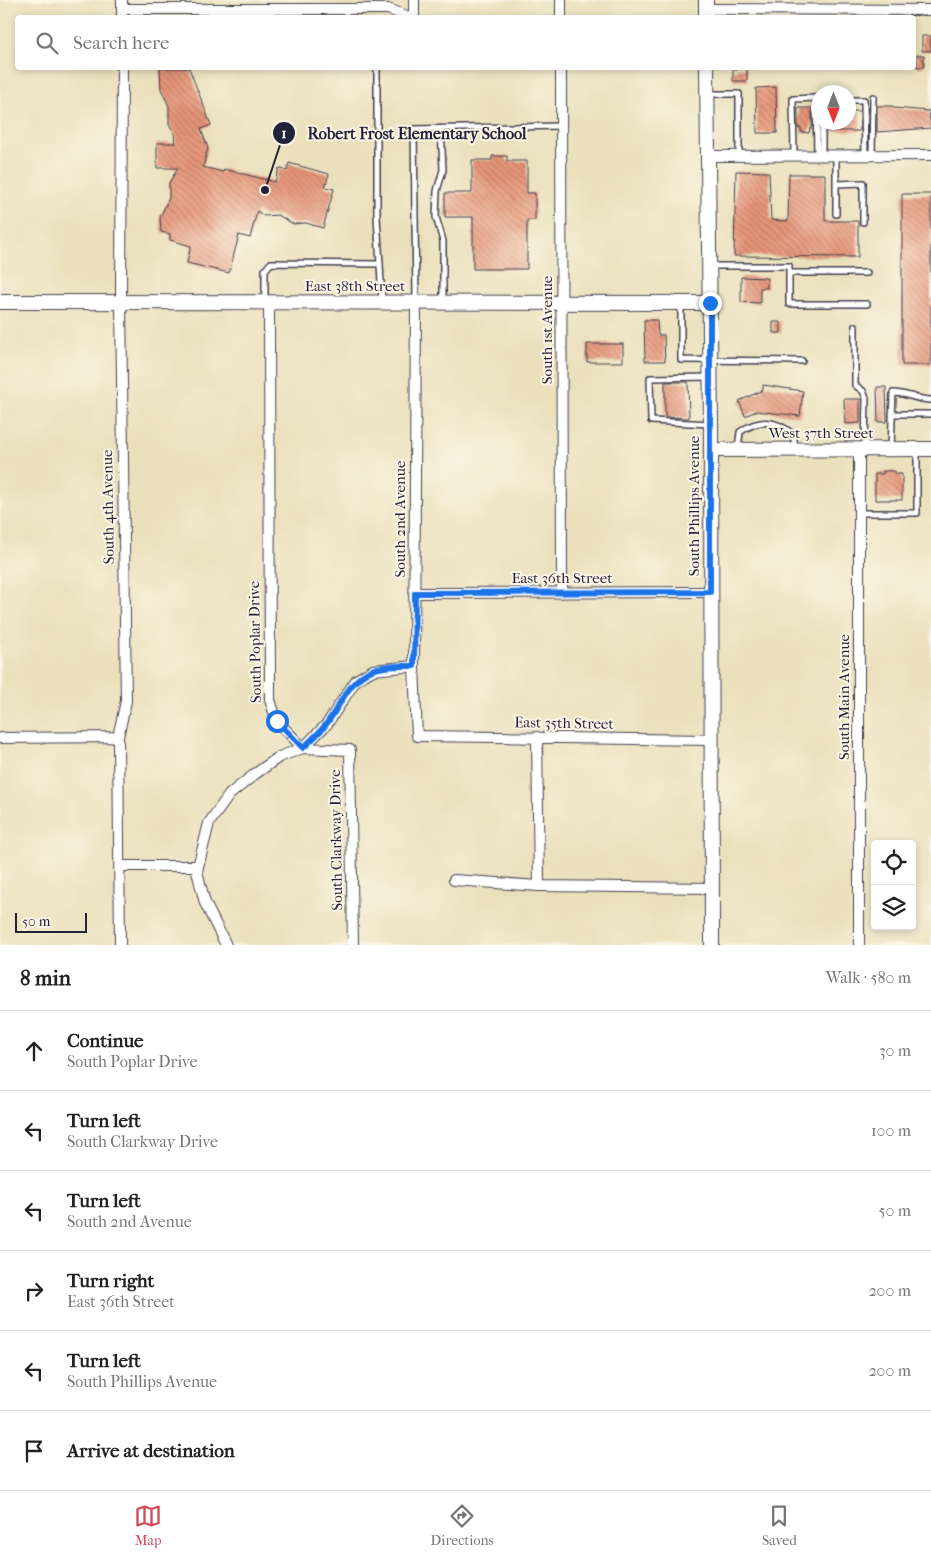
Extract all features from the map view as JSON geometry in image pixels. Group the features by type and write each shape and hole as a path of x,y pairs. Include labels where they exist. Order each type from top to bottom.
{"street":[{"path":"413,15 414,0"},
{"path":"561,0 561,15"},
{"path":"122,9 377,13 388,9 405,15"},
{"path":"706,9 931,10"},
{"name":"South 4th Avenue","path":"120,945 118,737 126,701 121,301 122,70"},
{"name":"South 1st Avenue","path":"562,70 562,593"},
{"name":"South Phillips Avenue","path":"707,70 711,424 712,945"},
{"path":"708,156 931,155"},
{"name":"East 38th Street","path":"0,302 710,303"},
{"name":"South Poplar Drive","path":"267,302 270,700 277,721 303,748"},
{"name":"South 2nd Avenue","path":"416,302 414,666 417,736"},
{"name":"South Main Avenue","path":"859,945 859,514 862,449"},
{"name":"West 37th Street","path":"711,450 931,449"},
{"name":"East 36th Street","path":"415,593 710,592"},
{"path":"226,945 205,903 197,866 209,823 230,794 279,757 303,748 327,724 356,680 382,667 414,666"},
{"name":"East 35th Street","path":"417,736 711,740"},
{"path":"0,738 118,737"},
{"path":"537,737 540,886"},
{"name":"South Clarkway Drive","path":"303,748 350,750 353,945"},
{"path":"120,866 197,866"},
{"path":"454,880 540,886 712,888"}],"lane":[{"path":"377,70 377,217 382,302"},
{"path":"707,94 739,94 739,156"},
{"path":"868,155 873,96"},
{"path":"794,155 793,99 816,98 819,155"},
{"path":"856,100 864,100 868,155"},
{"path":"416,302 414,129 562,126"},
{"path":"441,128 443,170 437,191 436,211 443,241 443,302"},
{"path":"819,155 821,130"},
{"path":"836,155 836,214"},
{"path":"836,184 863,183 863,222"},
{"path":"267,302 265,270 271,263 380,264"},
{"path":"709,266 789,266 789,304 867,304"},
{"path":"789,273 867,273"},
{"path":"680,303 680,360 802,360"},
{"path":"855,326 855,385 863,391 866,398 862,449"},
{"path":"710,377 650,378 650,421 711,424"},
{"path":"891,449 893,394 906,393 915,400 931,400"},
{"path":"892,414 931,414"},
{"path":"738,450 740,432 760,422 779,424 787,429 794,436 794,450"},
{"path":"859,514 917,513 916,449"}],"building":[{"path":"922,36 931,36 931,51 922,51"},
{"path":"917,55 924,55 924,67 917,67"},
{"path":"160,70 190,70 211,125 201,129 208,148 203,167 223,172 224,169 275,182 279,168 287,171 289,163 329,174 325,187 334,189 323,228 306,223 293,224 278,215 264,216 257,211 250,238 239,235 229,273 187,263 191,246 170,240 170,234 161,232 160,217 169,198 169,183 178,168 157,168 157,143 176,143 175,134 169,124 169,106 161,89"},
{"path":"733,70 747,70 747,81 733,81"},
{"path":"776,87 777,133 757,133 756,88"},
{"path":"877,106 893,106 894,108 929,111 931,128 877,132"},
{"path":"798,108 811,108 811,128 809,133 801,132 801,128 798,128"},
{"path":"856,111 860,111 860,131 826,131 856,130"},
{"path":"492,156 507,156 507,161 527,161 527,193 535,193 535,220 527,220 527,269 473,269 473,217 445,217 445,193 472,193 472,160 492,160"},
{"path":"736,171 769,172 771,220 788,221 789,174 825,174 825,221 858,221 858,257 734,256"},
{"path":"902,194 931,194 931,365 902,365"},
{"path":"741,277 767,278 767,288 760,288 760,303 741,302"},
{"path":"644,320 657,320 658,335 664,335 665,361 645,361"},
{"path":"773,322 781,322 781,333 773,333"},
{"path":"587,344 623,344 623,362 587,362"},
{"path":"665,382 688,382 689,418 665,417"},
{"path":"763,385 803,391 800,416 756,411 745,416 739,401 763,390"},
{"path":"877,387 886,387 887,422 878,422"},
{"path":"844,399 860,399 860,423 845,424"},
{"path":"883,471 895,471 895,474 902,474 902,500 875,500 875,474 883,474"}],"place":[{"name":"Robert Frost Elementary School","path":"265,190"}],"route":[{"path":"277,721 303,748 327,724 356,680 372,670 382,667 414,666 415,593 710,592 710,303"}]}
